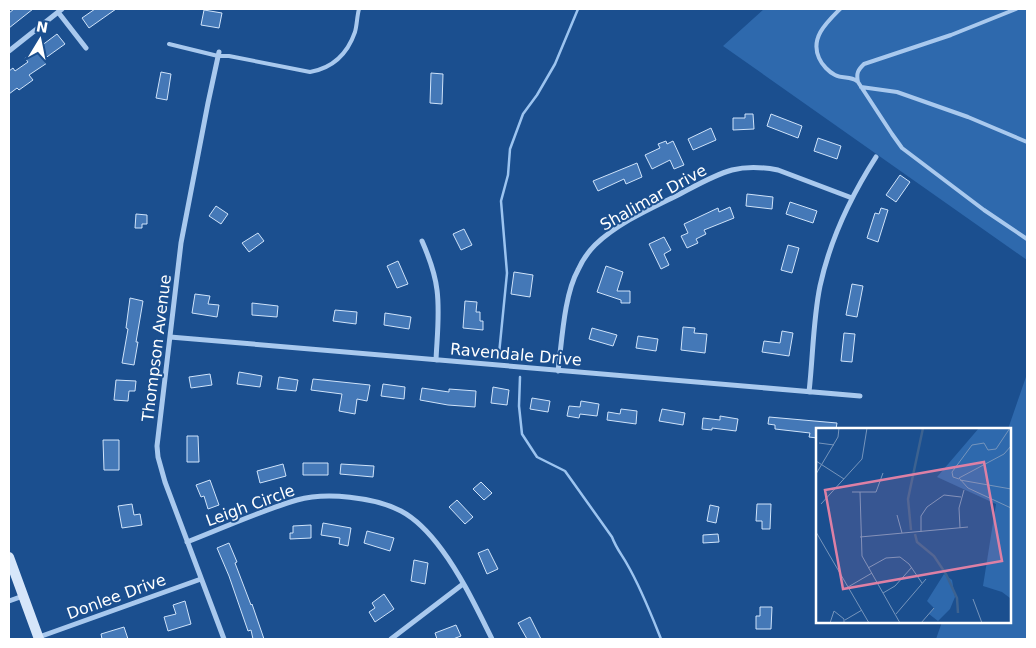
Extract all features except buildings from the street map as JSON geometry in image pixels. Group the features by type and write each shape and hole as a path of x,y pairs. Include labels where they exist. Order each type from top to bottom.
{"main road":[{"path":"9,557 39,638"}],"street":[{"path":"9,51 60,10 86,48"},
{"name":"Thompson Avenue","path":"219,54 182,243 157,446 165,482 224,639"},
{"path":"809,392 820,285 852,198 876,157"},
{"name":"Shalimar Drive","path":"558,371 568,302 577,271 585,256 595,245 624,224 710,178 744,168 761,167 778,170 852,198"},
{"path":"422,241 432,264 437,289 436,360"},
{"name":"Ravendale Drive","path":"170,337 860,396"},
{"name":"Leigh Circle","path":"187,542 298,500 324,496 364,500 387,506 412,518 442,548 492,639"},
{"name":"Donlee Drive","path":"39,638 201,579"},
{"path":"391,639 463,584"},
{"path":"9,601 23,596"}],"lane":[{"path":"169,44 310,72 322,70 334,64 348,45 354,32 359,9"},
{"path":"840,9 820,32 815,42 815,48 820,60 834,74 852,78 858,82"},
{"path":"1016,9 864,64 856,74 861,87 902,148 1027,240"},
{"path":"861,87 897,92 968,117 1027,142"}],"shaded area":[{"path":"764,9 1027,9 1027,260 723,46"},
{"path":"1027,374 1027,639 936,639 942,623 1011,623 1011,428 1008,428"}],"waterway":[{"path":"499,354 507,273 501,201 508,175 510,149 523,114 537,95 555,64 578,9"},
{"path":"520,377 519,406 522,434 537,457 565,471 612,537 637,582 661,639"}]}
